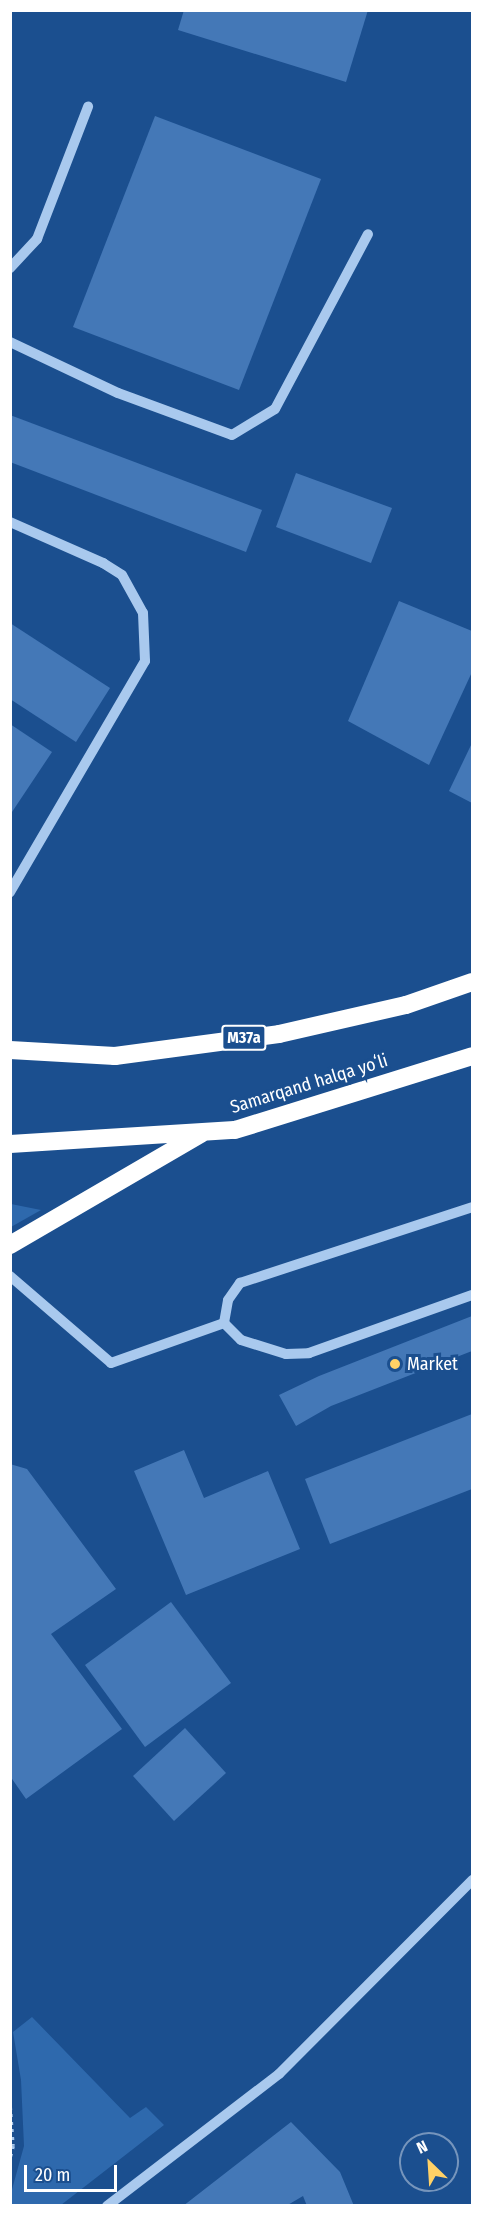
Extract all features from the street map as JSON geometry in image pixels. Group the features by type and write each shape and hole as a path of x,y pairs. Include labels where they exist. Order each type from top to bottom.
{"highway":[{"name":"M37a","path":"10,1050 115,1056 279,1034 406,1005 472,982"},
{"name":"Samarqand halqa yoʻli","path":"10,1144 235,1130 472,1056"},
{"path":"10,1245 203,1132"}],"lane":[{"path":"10,268 37,239 88,107"},
{"path":"10,342 118,393 232,435 275,409 368,234"},
{"path":"10,522 103,563 123,575 143,613 145,661 10,892"},
{"path":"224,1323 228,1300 240,1283 472,1207"},
{"path":"10,1276 111,1363 224,1323"},
{"path":"224,1323 241,1340 286,1354 309,1353 472,1295"},
{"path":"107,2205 279,2074 472,1880"}],"path":[{"path":"10,2107 13,2146 10,2157"}],"shaded area":[{"path":"11,1204 41,1210 11,1227"},
{"path":"32,2017 130,2118 146,2107 164,2125 61,2205 11,2205 11,2193 24,2146 21,2080 13,2032"}],"building":[{"path":"184,10 368,10 346,82 178,30"},
{"path":"155,116 321,179 239,390 73,327"},
{"path":"10,415 262,510 246,552 10,462"},
{"path":"296,473 392,508 371,563 276,527"},
{"path":"399,601 472,631 472,672 429,765 348,721"},
{"path":"10,623 110,688 76,742 10,699"},
{"path":"10,724 52,752 10,815"},
{"path":"472,743 472,803 449,791"},
{"name":"Market","path":"472,1316 472,1351 331,1406 296,1426 279,1395 319,1376"},
{"path":"472,1414 472,1489 330,1544 305,1479"},
{"path":"184,1450 204,1498 268,1471 300,1549 186,1595 134,1471"},
{"path":"10,1464 27,1469 116,1589 51,1634 122,1729 26,1799 10,1776"},
{"path":"171,1602 231,1683 145,1747 85,1665"},
{"path":"185,1728 226,1773 174,1821 133,1776"},
{"path":"291,2122 340,2172 354,2206 307,2206 303,2196 286,2206 183,2206"}],"place":[{"name":"Market","path":"395,1364"}]}
